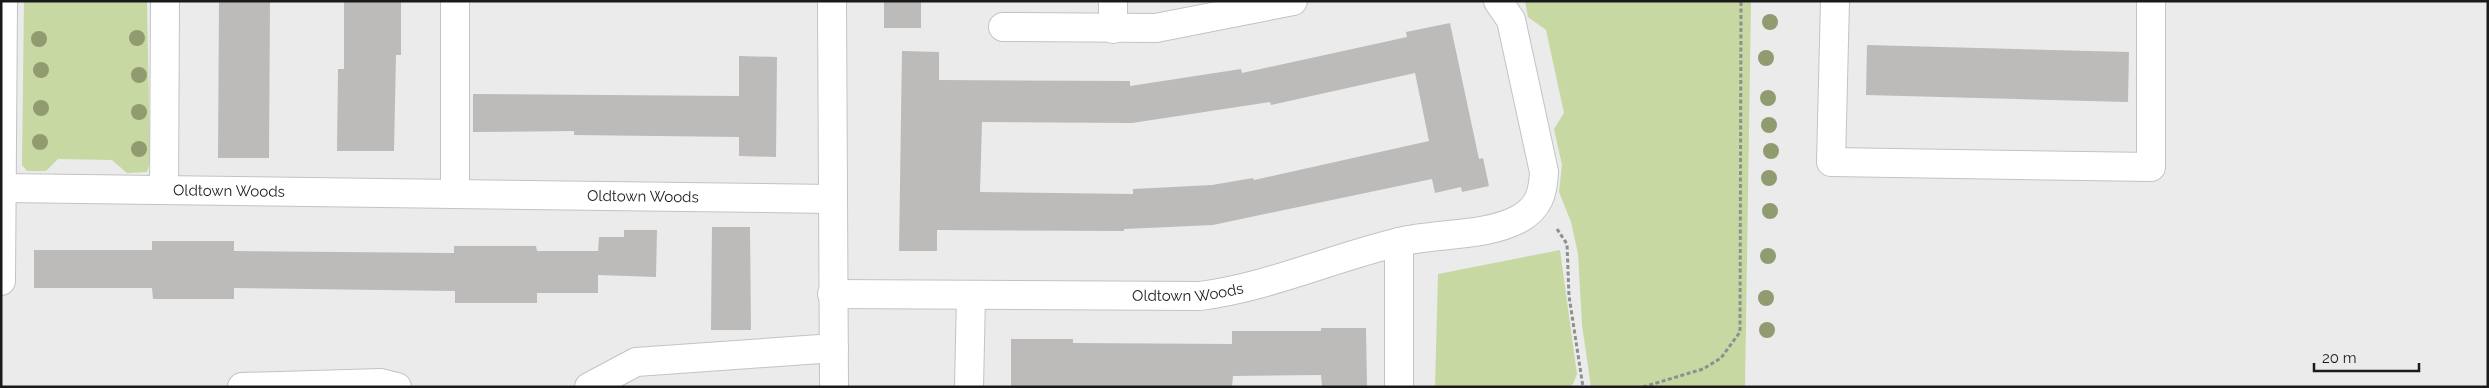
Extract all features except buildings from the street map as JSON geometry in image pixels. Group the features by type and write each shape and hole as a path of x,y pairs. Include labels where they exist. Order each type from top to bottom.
{"street":[{"path":"1,281 3,1"},
{"path":"164,190 165,1"},
{"path":"455,1 455,193"},
{"path":"832,1 831,199 834,387"},
{"path":"1113,1 1114,29"},
{"path":"1003,27 1156,28 1293,1"},
{"path":"1498,1 1511,20 1544,172 1543,194 1534,206"},
{"path":"1834,1 1831,162 2151,166 2151,1"},
{"name":"Oldtown Woods","path":"3,188 831,199"},
{"name":"Oldtown Woods","path":"832,294 1157,297 1227,292 1399,242 1502,226 1520,218 1534,206"},
{"path":"1399,242 1399,387"},
{"path":"969,387 971,296"},
{"path":"589,387 636,362 834,348"},
{"path":"242,387 381,383 397,387"}],"path":[{"path":"1644,387 1703,369 1721,358 1740,332 1741,1"},
{"path":"1534,206 1553,222 1567,244 1569,296 1583,387"}],"green space":[{"path":"24,1 147,1 150,162 147,172 127,173 112,160 58,159 46,171 27,171 22,165"},
{"path":"1525,1 1751,1 1745,387 1591,387 1582,325 1578,254 1571,222 1559,192 1562,165 1554,129 1564,113 1546,30 1528,17"},
{"path":"1560,250 1577,374 1573,384 1569,387 1435,387 1438,274"}]}
